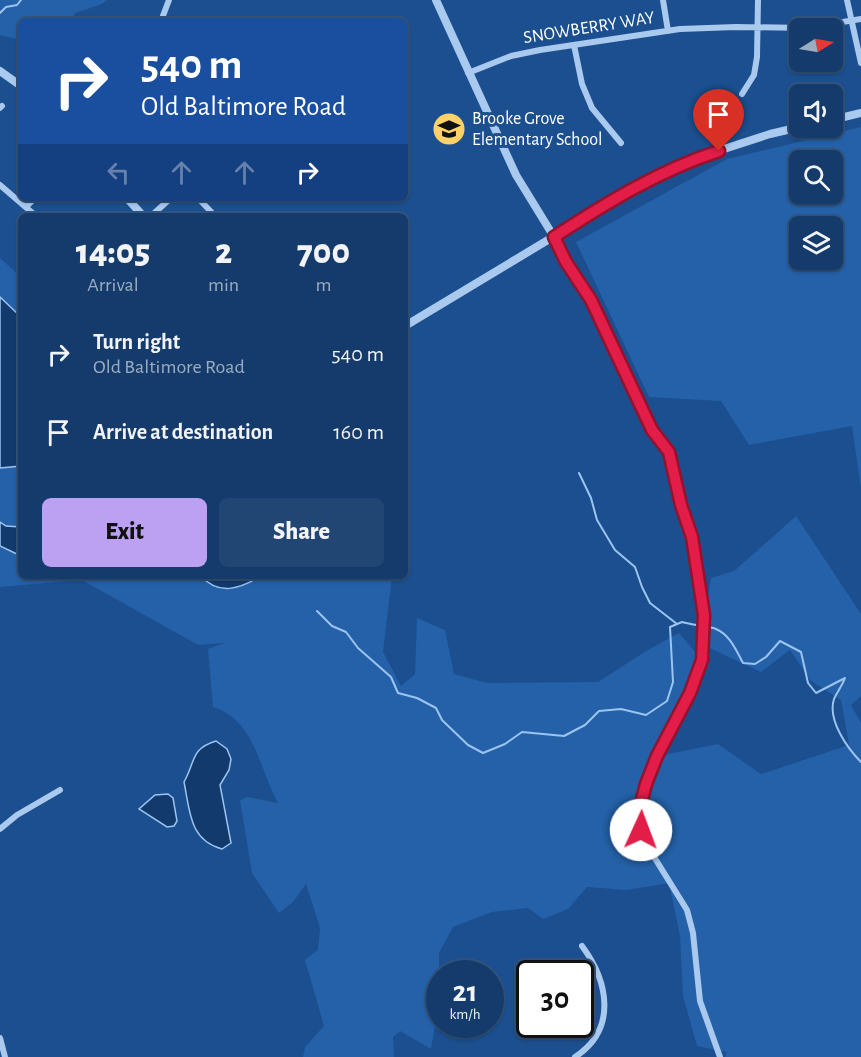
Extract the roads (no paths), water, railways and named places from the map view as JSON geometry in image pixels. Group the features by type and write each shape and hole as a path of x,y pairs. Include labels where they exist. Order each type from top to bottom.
{"street":[{"path":"162,18 169,0"},
{"path":"663,0 668,31"},
{"path":"742,94 754,75 757,57 758,0"},
{"path":"847,0 861,63"},
{"path":"439,1 468,74 516,175 554,237 566,262 591,300 652,430 669,452 681,505 692,537 704,622 702,660 696,678 657,756 639,811 641,830 651,852 687,910 693,933 700,1001 720,1057"},
{"name":"SNOWBERRY WAY","path":"468,74 512,56 680,29 806,28 861,19"},
{"path":"574,45 582,84 592,108 621,143"},
{"path":"0,71 18,84"},
{"path":"843,117 861,113"},
{"path":"408,324 640,184 684,162 789,130"},
{"path":"0,185 18,199"},
{"path":"21,201 33,213"},
{"path":"27,206 33,201"},
{"path":"130,201 140,213"},
{"path":"154,213 168,201"},
{"path":"200,201 212,213"},
{"path":"0,829 17,815 60,790"},
{"path":"575,1057 591,1043 604,1012 605,995 601,979 582,946"},
{"path":"0,1038 5,1057"}],"waterway":[{"path":"0,13 6,7 17,5 21,0"},
{"path":"579,473 591,498 597,520 615,550 635,567 650,603 677,624"},
{"path":"317,611 332,626 346,632 358,648 391,677 398,693 417,698 436,708 442,720 468,745 483,753 505,744 522,732 564,736 585,725 599,711 621,709 646,715 667,701 673,682 670,627 682,622 713,628 721,632 732,643 743,663 755,664 766,657 780,641 801,652 808,683 816,693 845,678 834,699 833,716 840,734 861,762"}],"place":[{"name":"Brooke Grove Elementary School","path":"449,129"}]}
